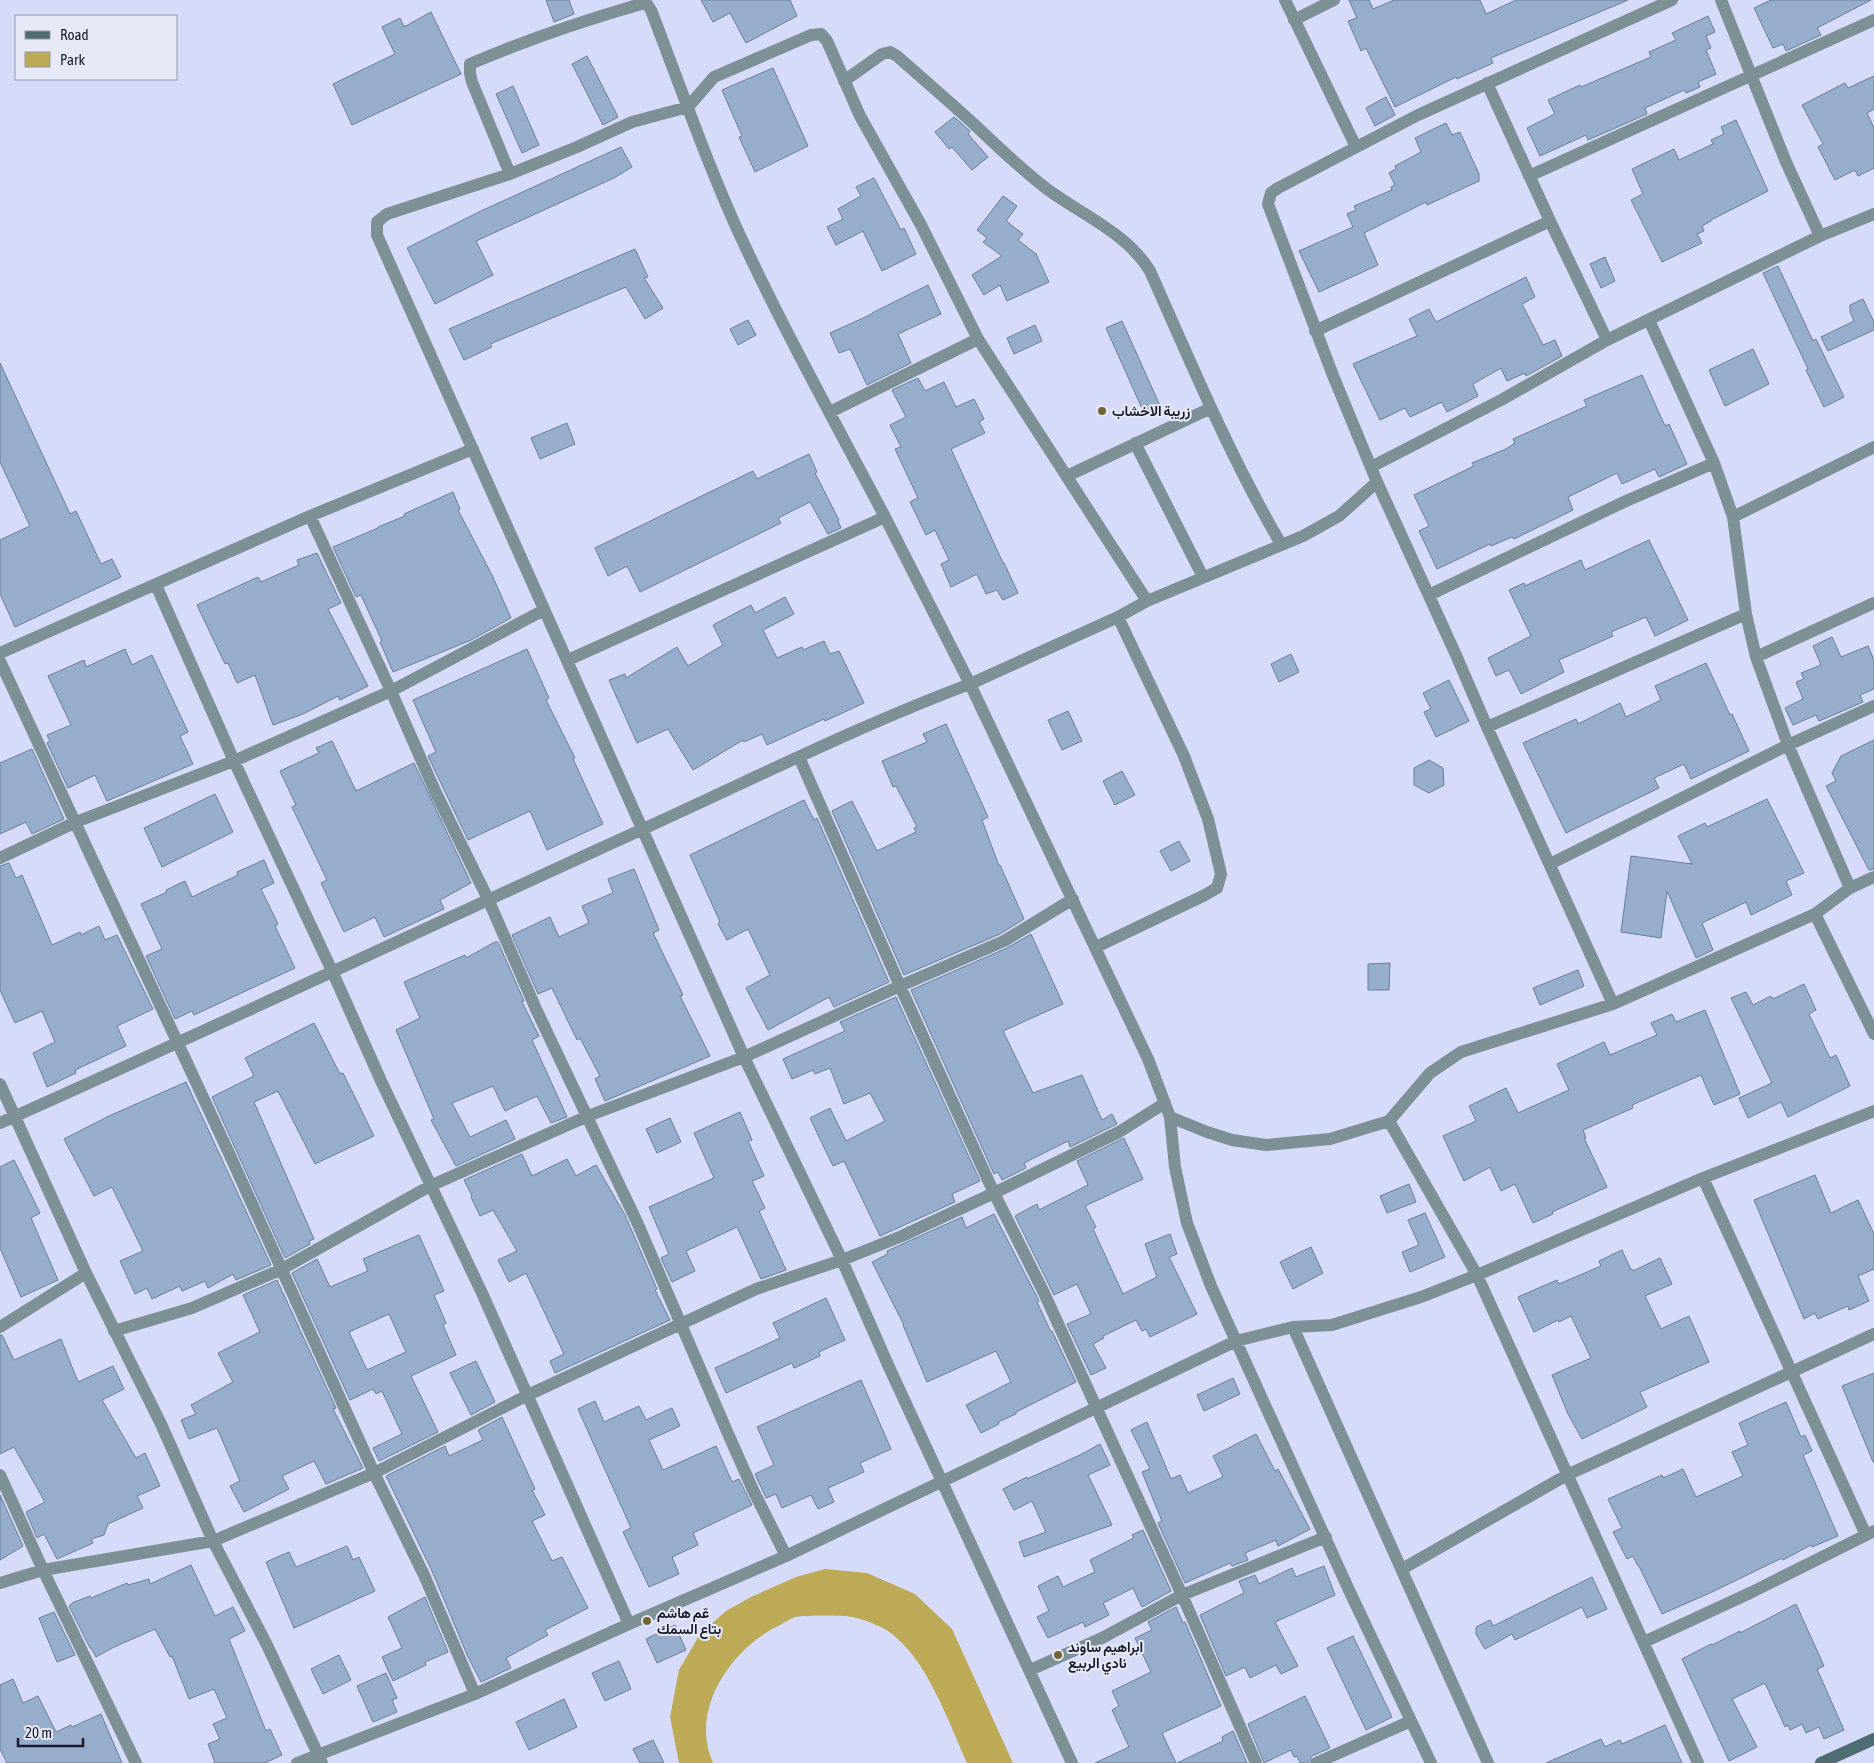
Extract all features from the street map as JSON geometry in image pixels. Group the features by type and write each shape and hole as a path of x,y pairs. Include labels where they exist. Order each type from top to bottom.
{"street":[{"path":"1285,0 1356,147"},
{"path":"1294,20 1334,0"},
{"path":"1721,0 1786,162 1820,236"},
{"path":"1613,1004 1377,482 1315,330 1268,204 1271,194 1278,188 1356,147 1487,83 1667,1"},
{"path":"510,174 472,82 470,64 516,44 576,23 641,4 648,4 743,241 970,684 1148,1059 1170,1118 1175,1167 1188,1223 1211,1286 1431,1763"},
{"path":"1529,176 1874,20"},
{"path":"1072,1763 889,1367 842,1260 744,1057 377,235 377,222 386,214 510,174 632,122 688,107 714,77 811,35 821,34 827,41 860,116 921,225 978,339 1147,601"},
{"path":"844,81 882,54 890,52 1048,189 1131,246 1143,259 1150,271 1211,408 1262,512 1281,544"},
{"path":"1487,83 1607,340"},
{"path":"1372,467 1503,399 1607,340 1820,236 1874,214"},
{"path":"1315,330 1550,221"},
{"path":"1650,320 1714,464 1733,518 1746,614 1756,657 1788,745 1850,888"},
{"path":"830,412 978,339"},
{"path":"1067,476 1211,408"},
{"path":"1135,443 1203,577"},
{"path":"1733,518 1874,447"},
{"path":"0,653 310,516 473,449"},
{"path":"1428,595 1626,502 1714,464"},
{"path":"0,1123 332,973 488,899 799,757 919,703 970,684 1118,617 1147,601 1303,536 1339,516 1377,482"},
{"path":"310,516 435,791 488,899 536,1009 637,1222 679,1323 753,1490 786,1556"},
{"path":"568,660 886,517"},
{"path":"156,585 234,761 382,1084 482,1293 629,1624"},
{"path":"1756,657 1874,604"},
{"path":"0,858 76,822 234,761 390,691 544,610"},
{"path":"1487,727 1746,614"},
{"path":"1096,947 1217,888 1221,874 1208,818 1184,756 1118,617"},
{"path":"0,661 282,1269 374,1473 424,1575 475,1694"},
{"path":"1550,864 1788,745 1874,706"},
{"path":"799,757 994,1193 1044,1293 1182,1595 1256,1763"},
{"path":"1170,1118 1232,1140 1266,1145 1330,1139 1389,1121 1430,1073 1461,1052 1613,1004 1815,914 1850,888 1874,877"},
{"path":"114,1331 192,1308 282,1269 430,1186 588,1116 744,1057 1004,941 1072,899"},
{"path":"1815,914 1874,1034"},
{"path":"0,1084 86,1273 161,1424 213,1541 267,1645 320,1759"},
{"path":"0,1583 43,1570 213,1541 374,1473 528,1395 679,1323 756,1289 842,1260 902,1236 1119,1132 1165,1103"},
{"path":"297,1763 320,1759 475,1694 629,1624 786,1556 1236,1341 1293,1327 1332,1326 1412,1300 1477,1275 1702,1178 1874,1111"},
{"path":"1389,1121 1477,1275 1698,1763"},
{"path":"1644,1642 1750,1593 1870,1533 1792,1372 1702,1178"},
{"path":"0,1327 86,1273"},
{"path":"1293,1327 1488,1763"},
{"path":"1402,1569 1567,1475 1874,1334"},
{"path":"0,1475 43,1570 136,1763"},
{"path":"1030,1670 1102,1638 1182,1595 1326,1537"},
{"path":"1316,1763 1411,1721"},
{"path":"1821,1763 1874,1739"}],"green space":[{"path":"825,1569 867,1573 915,1594 952,1629 1013,1763 967,1763 944,1710 925,1674 902,1643 888,1631 876,1625 847,1616 807,1616 795,1617 761,1636 730,1665 719,1683 711,1702 706,1722 707,1743 713,1763 679,1763 670,1717 679,1670 700,1634 726,1611 751,1597 796,1577"}],"building":[{"path":"546,0 569,0 574,14 554,22"},
{"path":"701,0 790,0 797,16 746,43 730,13 713,22"},
{"path":"1349,0 1369,0 1373,9 1394,0 1480,0 1486,14 1516,0 1628,0 1491,58 1493,63 1457,79 1456,77 1395,107 1366,48 1361,51 1348,21 1357,18"},
{"path":"1771,0 1871,0 1817,28 1821,35 1786,51 1783,44 1773,48 1754,8"},
{"path":"431,12 461,74 352,125 333,84 395,54 382,27 400,18 404,27"},
{"path":"1708,16 1715,32 1706,36 1711,48 1706,50 1716,74 1698,82 1700,87 1686,93 1684,90 1645,108 1647,114 1588,140 1586,135 1540,156 1527,128 1555,114 1548,100 1580,85 1581,87 1651,57 1649,52 1676,40 1672,33"},
{"path":"587,56 618,117 603,125 572,64"},
{"path":"773,68 808,146 755,172 739,137 742,136 722,90"},
{"path":"1874,76 1874,109 1867,113 1874,128 1874,168 1858,176 1855,170 1835,180 1818,147 1823,144 1802,105 1845,83 1848,88"},
{"path":"513,86 539,145 522,153 496,94"},
{"path":"1386,97 1395,115 1375,126 1366,108"},
{"path":"954,117 970,131 968,134 988,157 972,170 952,147 949,149 935,132"},
{"path":"1736,120 1768,191 1702,226 1704,231 1697,234 1702,243 1662,262 1631,200 1643,194 1632,169 1674,149 1679,160 1713,144 1711,140 1724,134 1721,127"},
{"path":"1446,123 1452,135 1460,132 1479,174 1479,181 1427,205 1426,202 1364,233 1378,265 1319,292 1299,251 1353,227 1347,214 1356,210 1354,206 1392,190 1391,187 1395,185 1389,173 1396,169 1395,166 1421,152 1415,138"},
{"path":"621,147 632,167 614,178 476,241 493,275 435,304 407,248 481,211"},
{"path":"874,178 901,230 904,228 916,254 882,271 863,231 836,245 827,227 843,219 838,209 861,196 856,187"},
{"path":"1003,196 1017,206 1006,221 1023,234 1018,240 1036,254 1049,282 1007,301 1000,285 984,295 972,275 1002,256 983,242 987,238 977,230"},
{"path":"635,249 648,277 644,278 663,308 645,319 626,287 490,344 492,347 464,360 449,329"},
{"path":"1605,257 1615,281 1601,288 1590,264"},
{"path":"1778,266 1813,341 1816,339 1844,397 1824,407 1763,273"},
{"path":"1526,277 1535,297 1522,304 1543,345 1555,340 1562,356 1526,376 1525,373 1507,381 1501,368 1473,384 1478,396 1447,412 1442,402 1410,417 1405,408 1380,420 1353,364 1417,336 1409,319 1429,309 1436,322"},
{"path":"928,285 941,314 898,334 911,363 867,385 850,349 839,353 830,333"},
{"path":"1863,299 1874,322 1874,330 1828,351 1821,337 1854,321 1850,312 1850,305"},
{"path":"748,320 756,335 738,345 730,329"},
{"path":"1122,321 1161,408 1145,415 1106,328"},
{"path":"1035,325 1042,341 1014,354 1007,338"},
{"path":"1753,349 1769,384 1725,406 1709,370"},
{"path":"0,363 70,514 76,511 101,564 112,559 121,577 15,627 0,594 0,540 30,526 0,462"},
{"path":"1642,375 1665,426 1669,424 1687,464 1659,477 1655,469 1622,484 1617,473 1568,497 1573,510 1514,539 1512,537 1491,546 1490,544 1437,569 1419,531 1429,526 1414,495 1474,466 1472,463 1506,449 1515,443 1513,439 1587,406 1584,400"},
{"path":"918,378 925,391 944,382 956,407 974,399 984,419 979,422 985,433 951,449 1018,593 1003,600 997,590 986,594 977,574 951,587 941,564 949,560 935,530 926,535 910,502 918,498 895,449 901,447 890,425 906,417 892,390"},
{"path":"567,423 575,444 540,459 531,438"},
{"path":"809,454 817,472 815,473 839,520 841,528 828,534 810,502 778,518 781,523 640,592 627,566 608,576 595,548 753,471 757,479"},
{"path":"453,492 460,509 458,510 492,575 511,618 471,640 393,672 380,642 382,641 361,595 356,597 333,547 405,516 404,514"},
{"path":"1649,540 1688,620 1655,636 1646,617 1611,632 1613,636 1559,660 1564,672 1521,694 1509,670 1496,676 1488,658 1531,636 1509,590 1524,583 1525,586 1581,560 1585,570"},
{"path":"317,553 341,603 328,609 368,686 340,700 338,696 303,714 273,725 255,675 237,683 228,663 225,664 197,605 258,577 261,582 299,565 297,560"},
{"path":"785,597 794,614 763,630 777,658 802,647 803,650 824,641 830,654 839,651 864,703 767,745 762,734 744,742 743,740 693,770 668,729 637,743 609,680 625,674 626,678 677,647 688,666 723,645 713,625 751,605 755,613"},
{"path":"1832,637 1841,657 1868,646 1874,660 1874,689 1860,695 1863,702 1819,721 1816,715 1793,725 1785,708 1803,699 1796,682 1804,679 1801,673 1821,665 1813,646"},
{"path":"125,649 132,665 152,655 188,732 180,736 193,764 107,801 95,775 68,788 47,743 50,741 47,735 71,725 48,676 84,660 86,667"},
{"path":"527,649 549,698 546,700 575,758 573,759 603,824 547,850 530,811 468,840 428,756 436,752 413,700"},
{"path":"1291,654 1299,672 1279,682 1271,664"},
{"path":"1706,663 1749,751 1691,779 1684,764 1654,778 1659,788 1566,833 1523,743 1576,719 1578,724 1620,703 1626,717 1661,700 1655,686"},
{"path":"1449,680 1469,721 1436,737 1424,712 1431,709 1423,693"},
{"path":"1068,711 1082,741 1062,750 1048,720"},
{"path":"946,724 988,817 982,820 999,866 1024,919 1000,934 904,975 832,811 852,801 877,851 916,832 914,828 917,827 896,786 893,787 882,761 927,742 923,734"},
{"path":"1874,740 1874,869 1869,870 1826,786 1836,781 1832,773 1841,756"},
{"path":"332,741 356,791 414,763 471,883 440,900 444,909 384,937 375,917 344,932 321,883 327,880 292,807 296,805 280,771 319,753 316,748"},
{"path":"32,749 64,819 32,834 26,822 0,834 0,763"},
{"path":"1429,760 1443,768 1444,785 1429,793 1414,785 1414,768"},
{"path":"1122,771 1135,795 1115,805 1103,781"},
{"path":"215,794 233,832 162,867 144,828"},
{"path":"1767,799 1804,873 1786,881 1792,895 1751,915 1746,902 1702,923 1713,950 1696,958 1667,891 1661,938 1621,932 1631,856 1692,864 1678,836 1705,823 1707,827"},
{"path":"804,800 814,820 817,818 889,982 834,1007 829,997 768,1030 746,988 770,975 748,929 727,940 718,924 720,922 690,855"},
{"path":"1179,841 1190,861 1171,871 1160,851"},
{"path":"264,860 274,883 261,889 278,924 275,926 295,968 194,1015 192,1011 175,1019 146,956 162,949 141,904 185,881 192,897 238,875 237,872"},
{"path":"9,863 16,878 22,875 52,945 80,932 81,935 99,926 105,940 117,935 153,1009 117,1026 126,1046 75,1070 76,1073 47,1087 33,1053 55,1042 42,1011 15,1023 0,990 0,866"},
{"path":"634,869 659,930 653,933 683,995 680,996 710,1056 605,1101 595,1079 600,1076 580,1038 577,1040 552,988 538,994 512,935 550,917 559,937 589,923 582,906 613,893 608,879"},
{"path":"1031,934 1063,1004 1003,1031 1033,1093 1082,1075 1102,1120 1112,1114 1117,1124 1070,1147 1068,1141 1024,1163 1026,1168 1002,1180 998,1172 994,1174 911,990 1007,948"},
{"path":"498,942 524,1001 522,1002 539,1036 532,1040 567,1117 551,1123 537,1096 505,1111 493,1086 452,1103 470,1137 506,1120 515,1139 456,1166 431,1120 434,1119 396,1030 420,1018 404,982 465,955 466,958"},
{"path":"1390,963 1389,990 1368,990 1368,964"},
{"path":"1578,970 1584,986 1540,1005 1533,988"},
{"path":"1804,984 1816,1010 1809,1014 1830,1058 1836,1055 1850,1086 1788,1117 1781,1102 1748,1118 1739,1098 1772,1083 1731,998 1746,992 1753,1005 1771,996 1773,999"},
{"path":"896,997 980,1181 952,1194 955,1202 880,1236 844,1161 833,1166 810,1118 830,1108 846,1141 885,1121 870,1093 844,1104 830,1068 815,1074 813,1070 792,1079 783,1059 845,1031 840,1022"},
{"path":"1705,1010 1740,1094 1714,1105 1701,1075 1632,1105 1633,1108 1583,1130 1586,1138 1584,1138 1607,1187 1552,1212 1553,1214 1533,1223 1515,1184 1501,1191 1490,1167 1464,1181 1443,1136 1476,1121 1469,1106 1506,1088 1518,1113 1569,1090 1557,1064 1604,1042 1610,1055 1657,1035 1651,1023 1672,1014 1676,1022"},
{"path":"314,1023 340,1074 343,1073 374,1136 315,1164 278,1091 254,1102 314,1239 309,1241 310,1244 285,1258 212,1097 254,1076 245,1058"},
{"path":"186,1082 271,1265 236,1280 233,1274 208,1288 205,1281 182,1291 180,1286 152,1299 147,1288 135,1294 120,1261 143,1251 112,1187 94,1196 64,1139 109,1116"},
{"path":"740,1112 752,1140 748,1141 764,1176 752,1181 765,1208 759,1211 786,1270 761,1279 737,1227 686,1251 695,1271 672,1282 661,1258 669,1254 649,1207 714,1178 694,1133"},
{"path":"670,1118 681,1142 657,1153 646,1129"},
{"path":"1124,1138 1143,1179 1085,1206 1096,1227 1093,1229 1123,1294 1157,1277 1145,1244 1170,1234 1177,1254 1169,1257 1197,1314 1150,1337 1146,1329 1142,1331 1136,1320 1103,1336 1104,1338 1093,1344 1106,1368 1091,1375 1067,1324 1091,1314 1077,1284 1054,1295 1015,1216 1037,1204 1039,1210 1088,1185 1077,1161"},
{"path":"522,1154 532,1176 567,1159 576,1176 596,1165 625,1215 657,1289 655,1290 670,1320 555,1373 550,1361 564,1354 526,1273 509,1282 498,1260 517,1251 493,1210 480,1216 464,1180"},
{"path":"14,1160 40,1213 31,1218 58,1280 21,1297 0,1248 0,1167"},
{"path":"1815,1175 1831,1213 1858,1200 1874,1234 1874,1269 1858,1276 1869,1301 1849,1310 1848,1306 1818,1319 1815,1313 1804,1319 1754,1200"},
{"path":"1409,1184 1416,1202 1387,1213 1380,1196"},
{"path":"1425,1213 1445,1257 1410,1272 1402,1252 1419,1245 1408,1220"},
{"path":"994,1214 1039,1301 1037,1302 1076,1382 1016,1412 1016,1414 998,1422 999,1424 981,1433 966,1405 1011,1382 996,1351 927,1382 904,1325 872,1262 888,1254 887,1251 962,1217 966,1228"},
{"path":"419,1235 444,1291 434,1295 446,1323 443,1325 456,1355 411,1376 438,1432 379,1461 373,1448 402,1434 382,1391 376,1394 373,1389 350,1400 292,1273 317,1259 330,1287 368,1271 363,1259","holes":["389,1314 406,1352 367,1370 349,1332"]},
{"path":"1311,1247 1323,1273 1293,1289 1280,1262"},
{"path":"1622,1250 1633,1271 1660,1258 1672,1284 1645,1296 1661,1329 1689,1316 1709,1362 1640,1392 1647,1407 1582,1439 1568,1414 1552,1375 1591,1358 1571,1316 1534,1332 1518,1297 1557,1280 1559,1284 1601,1266 1599,1261"},
{"path":"277,1280 336,1408 333,1409 363,1468 326,1484 314,1461 282,1476 289,1489 244,1512 230,1486 240,1481 217,1428 189,1439 181,1420 196,1414 191,1405 233,1382 218,1353 260,1332 243,1295"},
{"path":"826,1298 845,1340 819,1352 820,1356 794,1368 792,1363 726,1393 715,1368 780,1338 773,1323"},
{"path":"0,1335 2,1335 14,1360 61,1339 78,1382 113,1366 124,1389 102,1400 136,1458 145,1453 160,1486 137,1496 143,1508 108,1524 104,1535 91,1539 93,1543 57,1559 44,1534 37,1538 26,1512 45,1502 14,1447 0,1454"},
{"path":"476,1361 495,1402 471,1415 450,1373"},
{"path":"1874,1373 1874,1462 1873,1462 1842,1386"},
{"path":"1233,1378 1240,1394 1204,1411 1197,1395"},
{"path":"861,1380 891,1449 860,1463 864,1472 828,1488 834,1502 818,1509 811,1495 782,1508 776,1494 766,1498 755,1474 774,1465 757,1427"},
{"path":"595,1401 604,1422 639,1406 646,1420 672,1408 680,1426 649,1440 663,1470 716,1446 732,1482 739,1479 752,1505 693,1533 698,1545 672,1557 679,1574 649,1587 623,1532 631,1528 578,1409"},
{"path":"1786,1402 1801,1437 1805,1435 1812,1451 1803,1455 1838,1536 1812,1547 1811,1545 1783,1560 1782,1558 1662,1614 1639,1566 1633,1556 1627,1559 1613,1532 1622,1528 1608,1499 1662,1475 1663,1478 1683,1469 1696,1497 1743,1476 1732,1452 1748,1445 1739,1423"},
{"path":"502,1417 535,1489 532,1490 545,1515 532,1521 552,1561 562,1557 588,1608 545,1630 548,1635 506,1658 511,1668 481,1682 468,1657 432,1571 386,1476 445,1446 449,1456 483,1440 478,1430"},
{"path":"1147,1422 1171,1479 1180,1475 1188,1493 1223,1477 1213,1456 1256,1434 1275,1471 1278,1469 1310,1529 1278,1546 1276,1540 1245,1553 1248,1560 1232,1566 1230,1563 1185,1583 1158,1523 1162,1521 1142,1472 1150,1469 1131,1430"},
{"path":"1100,1444 1110,1465 1088,1475 1112,1525 1024,1557 1019,1542 1046,1532 1032,1501 1014,1510 1003,1489 1080,1455"},
{"path":"0,1495 23,1546 0,1560"},
{"path":"1143,1530 1171,1591 1142,1607 1133,1588 1103,1603 1109,1615 1085,1627 1083,1622 1048,1638 1037,1617 1049,1611 1038,1586 1058,1576 1063,1587 1095,1572 1090,1560 1134,1538 1132,1535"},
{"path":"347,1546 353,1560 359,1557 375,1591 294,1628 266,1562 289,1552 296,1567"},
{"path":"191,1565 215,1616 233,1607 245,1631 229,1639 266,1731 270,1729 282,1755 265,1763 215,1763 208,1744 220,1739 213,1724 227,1718 214,1689 189,1699 172,1656 170,1657 155,1629 96,1657 69,1606 72,1603 90,1596 91,1598 127,1583 128,1585 149,1579 150,1584"},
{"path":"1324,1566 1335,1595 1275,1622 1298,1666 1281,1674 1276,1665 1250,1678 1245,1667 1226,1676 1200,1615 1244,1593 1239,1581 1255,1575 1259,1584 1292,1568 1296,1577"},
{"path":"1592,1577 1607,1609 1587,1618 1582,1607 1515,1640 1512,1634 1485,1649 1476,1634 1476,1627 1490,1620 1493,1626"},
{"path":"425,1597 448,1652 425,1662 426,1665 393,1681 382,1657 402,1648 388,1617"},
{"path":"1796,1604 1824,1666 1817,1669 1844,1730 1824,1739 1819,1727 1806,1733 1802,1724 1790,1730 1788,1725 1785,1727 1765,1683 1732,1699 1757,1747 1729,1761 1682,1659 1740,1631 1740,1633"},
{"path":"1176,1607 1183,1623 1185,1622 1221,1706 1162,1733 1176,1763 1095,1763 1129,1747 1112,1710 1119,1706 1112,1691 1151,1672 1135,1638 1152,1630 1148,1622"},
{"path":"54,1612 75,1655 57,1662 39,1618"},
{"path":"675,1625 686,1650 657,1663 646,1639"},
{"path":"1353,1636 1392,1717 1366,1730 1327,1648"},
{"path":"339,1655 351,1680 323,1694 311,1669"},
{"path":"619,1661 631,1689 605,1701 592,1673"},
{"path":"386,1673 397,1698 392,1700 397,1712 373,1722 357,1686"},
{"path":"13,1679 23,1703 38,1696 56,1732 101,1714 122,1763 7,1763 0,1749 0,1685"},
{"path":"1305,1696 1330,1748 1312,1756 1308,1763 1300,1763 1297,1756 1294,1757 1291,1750 1264,1763 1248,1724"},
{"path":"564,1699 577,1727 529,1750 516,1722"},
{"path":"1665,1725 1682,1763 1546,1763 1601,1739 1605,1747 1620,1740 1622,1744"},
{"path":"1233,1731 1247,1763 1177,1763 1223,1741 1222,1737"},
{"path":"653,1740 664,1763 640,1763 633,1749"}],"place":[{"name":"زريبة الاخشاب","path":"1102,411"},
{"name":"عّم هاشم بتاع السمك","path":"647,1621"},
{"name":"ابراهيم ساوند نادي الربيع","path":"1058,1655"}]}
